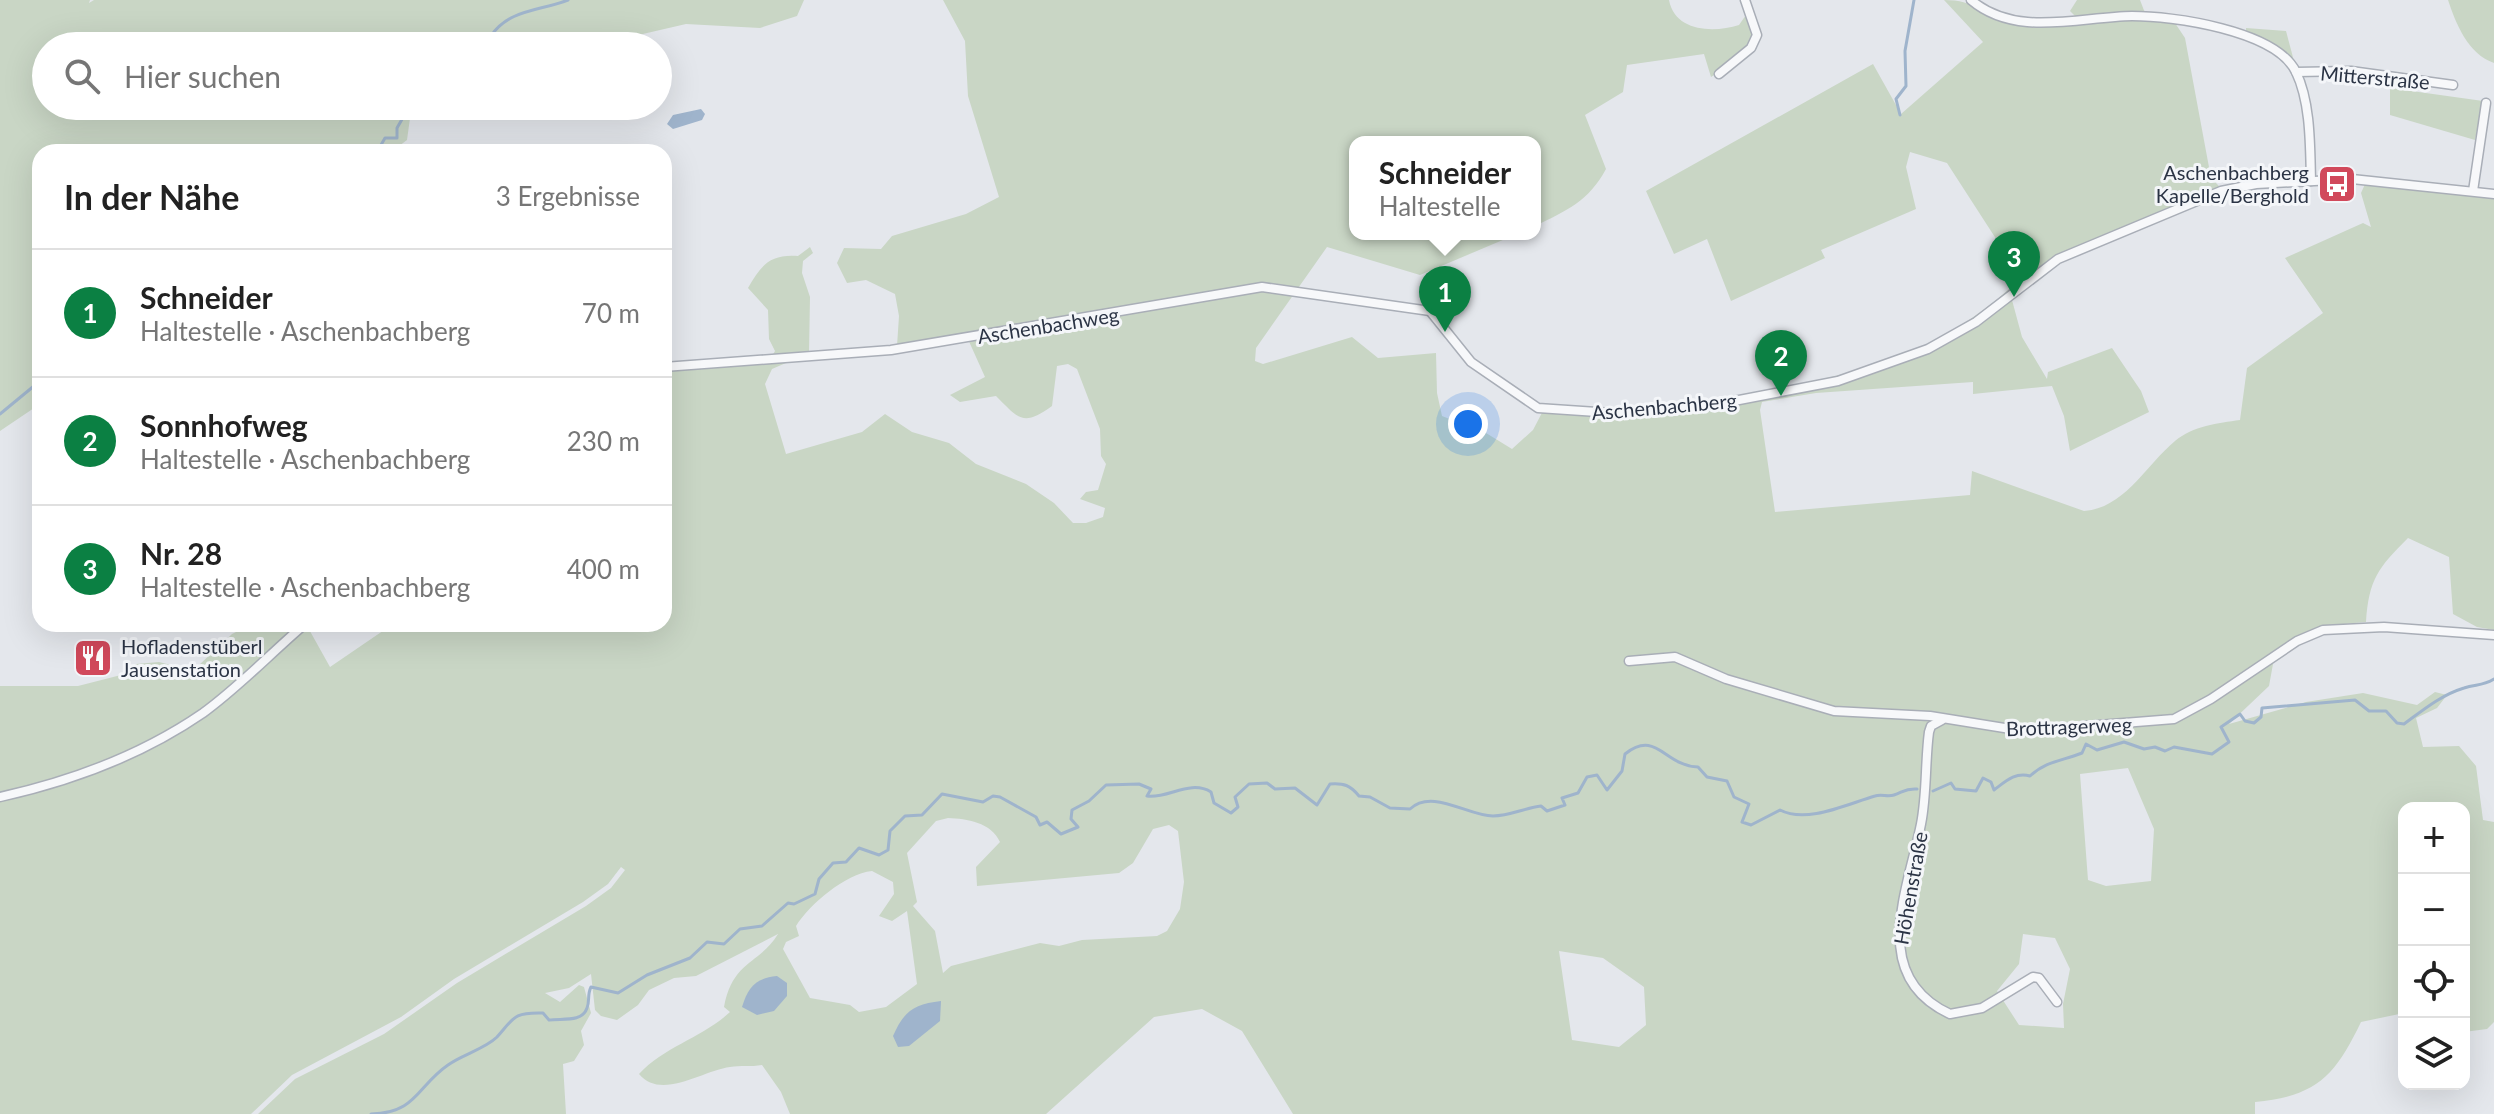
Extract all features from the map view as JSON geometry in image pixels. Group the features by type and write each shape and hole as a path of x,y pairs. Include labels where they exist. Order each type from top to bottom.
{"street":[{"path":"1719,74 1751,48 1757,35 1745,0"},
{"name":"Mitterstraße","path":"1971,0 1989,13 2018,21 2065,22 2133,16 2213,27 2264,44 2296,72 2308,132 2311,181"},
{"name":"Mitterstraße","path":"2296,72 2351,71 2453,85"},
{"path":"2473,191 2489,116 2486,103"},
{"name":"Aschenbachberg","path":"1430,311 1471,362 1538,408 1612,413 1708,406 1822,386 1874,369 1964,330 2058,259 2170,209 2239,186 2356,179 2494,194"},
{"path":"1430,311 1436,279"},
{"name":"Aschenbachweg","path":"672,366 891,350 1262,287 1430,311"},
{"name":"Brottragerweg","path":"1629,661 1675,657 1726,679 1834,711 1946,719 2023,731 2157,722 2187,713 2297,641 2323,630 2384,627 2494,635"},
{"path":"0,797 93,770 144,749 204,712 296,632"},
{"name":"Höhenstraße","path":"1946,719 1936,721 1929,732 1922,819 1898,942 1902,963 1916,987 1950,1014 1982,1008 2033,977 2039,978 2057,1002"}],"green space":[{"path":"0,0 90,0 89,3 94,0 804,0 797,16 760,28 686,24 651,32 32,32 32,120 410,120 407,140 402,144 32,144 32,409 0,431"},
{"path":"943,0 1669,0 1679,19 1697,28 1707,29 1739,25 1746,15 1750,26 1749,44 1744,52 1711,77 1704,54 1627,65 1623,92 1585,115 1606,169 1584,197 1541,223 1541,136 1349,136 1349,240 1503,240 1420,275 1327,247 1256,348 1255,361 1263,364 1352,337 1378,358 1436,353 1437,393 1442,416 1486,433 1512,449 1533,430 1545,407 1628,408 1710,402 1814,381 1874,365 1931,342 1958,327 2009,289 2022,337 2047,379 2048,372 2112,348 2141,391 2149,412 2070,451 2064,416 2052,386 1973,394 1973,382 1816,393 1762,402 1760,410 1775,512 1970,495 1972,471 2084,511 2098,508 2123,494 2182,436 2206,426 2240,420 2247,368 2323,313 2285,258 2363,223 2371,227 2361,193 2366,182 2494,199 2494,630 2477,627 2453,614 2449,557 2408,538 2377,575 2366,622 2318,630 2297,638 2275,653 2269,686 2229,724 2306,702 2363,693 2417,705 2435,692 2447,695 2437,708 2416,718 2423,747 2459,746 2476,766 2483,820 2494,822 2494,1022 2487,1029 2470,1031 2470,802 2398,802 2398,1014 2361,1022 2342,1056 2322,1080 2294,1095 2255,1102 2255,1114 1293,1114 1242,1031 1202,1009 1154,1017 1046,1114 790,1114 781,1092 762,1065 730,1067 683,1082 659,1085 648,1082 639,1074 660,1056 708,1029 730,1012 724,1007 734,980 778,934 696,976 674,978 649,990 638,1005 617,1020 601,1016 595,1010 591,974 569,988 545,993 560,1002 579,985 584,987 591,1013 581,1031 584,1045 574,1061 563,1064 566,1114 258,1114 295,1079 384,1034 457,983 586,906 611,888 625,870 621,867 608,884 583,902 454,979 401,1017 292,1075 251,1114 0,1114 0,686 78,686 121,675 136,664 159,662 187,669 198,666 236,632 310,632 330,667 381,632 672,632 672,370 768,363 775,351 769,339 768,310 748,288 762,267 773,259 798,256 810,247 813,253 803,261 802,273 810,297 809,353 772,369 765,384 786,454 862,432 885,414 912,432 949,443 976,464 1026,484 1054,503 1073,523 1086,523 1103,517 1105,508 1080,499 1086,492 1098,490 1106,464 1101,456 1100,429 1077,369 1068,364 1057,366 1052,406 1034,417 1016,415 996,396 960,402 950,395 985,377 967,337 897,346 899,316 895,294 866,280 847,283 837,263 844,248 881,249 892,236 966,214 999,197 968,96 965,41","holes":["2128,768 2154,829 2151,881 2106,886 2088,880 2080,774","948,818 970,821 991,830 1000,842 976,867 977,886 1119,873 1133,863 1153,829 1169,825 1178,831 1184,882 1180,909 1167,931 1157,936 1082,940 1059,946 1040,943 951,966 943,973 935,931 913,906 917,902 907,853 936,821","872,871 893,882 894,894 879,916 892,921 907,911 917,984 886,1007 859,1012 850,1005 810,998 783,949 786,942 799,936 796,926 819,900 862,873","2023,934 2055,938 2070,969 2063,1004 2064,1028 2019,1025 1997,991 2019,964","1559,951 1603,958 1644,987 1646,1025 1619,1047 1572,1040"]},
{"path":"1944,0 1964,2 2005,21 2133,19 2175,23 2185,38 2211,178 2220,187 2057,256 2022,279 1947,163 1910,152 1906,167 1916,209 1821,250 1825,258 1731,301 1707,239 1674,254 1646,191 1873,64 1901,114 1983,42"},
{"path":"2077,0 2140,0 2145,13 2076,17 2070,11"},
{"path":"2448,0 2494,0 2494,63 2470,45 2459,28"},
{"path":"2246,28 2286,31 2295,65 2246,33"},
{"path":"2390,88 2483,101 2475,140 2390,115"}],"water":[{"path":"701,109 705,114 702,120 673,129 667,124 673,115"},
{"path":"777,976 787,983 787,996 774,1011 757,1015 742,1007 754,985"},
{"path":"941,1001 940,1021 909,1046 898,1047 893,1036 901,1020 917,1007"}],"waterway":[{"path":"494,32 516,16 568,0"},
{"path":"1900,115 1896,99 1906,86 1905,51 1914,0"},
{"path":"382,144 385,138 397,138 397,128 402,120"},
{"path":"0,414 32,388"},
{"path":"1933,791 1951,783 1955,789 1976,791 1983,778 1991,782 1994,790 2015,776 2030,776 2048,764 2082,753 2086,744 2097,750 2124,742 2144,749 2155,747 2165,751 2174,747 2212,754 2229,742 2221,727 2240,714 2245,721 2254,723 2261,717 2262,708 2355,700 2369,711 2386,711 2397,723 2404,724 2432,703 2464,688 2494,679"},
{"path":"371,1114 398,1109 407,1104 453,1061 492,1041 520,1015 543,1013 549,1020 576,1018 587,1008 591,987 618,993 647,975 690,958 707,942 724,944 740,929 762,926 788,903 794,904 815,894 819,879 833,863 846,862 859,848 879,855 888,850 890,831 905,816 922,815 942,794 983,802 993,796 1000,797 1036,817 1040,825 1047,822 1061,834 1078,827 1071,819 1072,810 1089,801 1106,785 1139,784 1151,789 1147,796 1187,788 1203,789 1211,792 1214,803 1231,813 1238,807 1235,797 1249,784 1267,783 1275,789 1295,788 1317,805 1330,784 1339,784 1390,808 1410,809 1429,801 1499,816 1541,806 1547,811 1565,805 1562,798 1578,793 1587,777 1597,775 1607,790 1622,771 1625,754 1645,745 1686,765 1698,767 1707,777 1727,781 1734,797 1749,804 1742,822 1751,825 1780,810 1791,814 1815,814 1875,796 1892,796 1917,789"}],"place":[{"name":"Aschenbachberg Kapelle/Berghold","path":"2337,184"},
{"name":"Nr. 28","path":"2014,297"},
{"name":"Schneider","path":"1445,332"},
{"name":"Sonnhofweg","path":"1781,396"},
{"name":"Hofladenstüberl Jausenstation","path":"93,658"}]}
